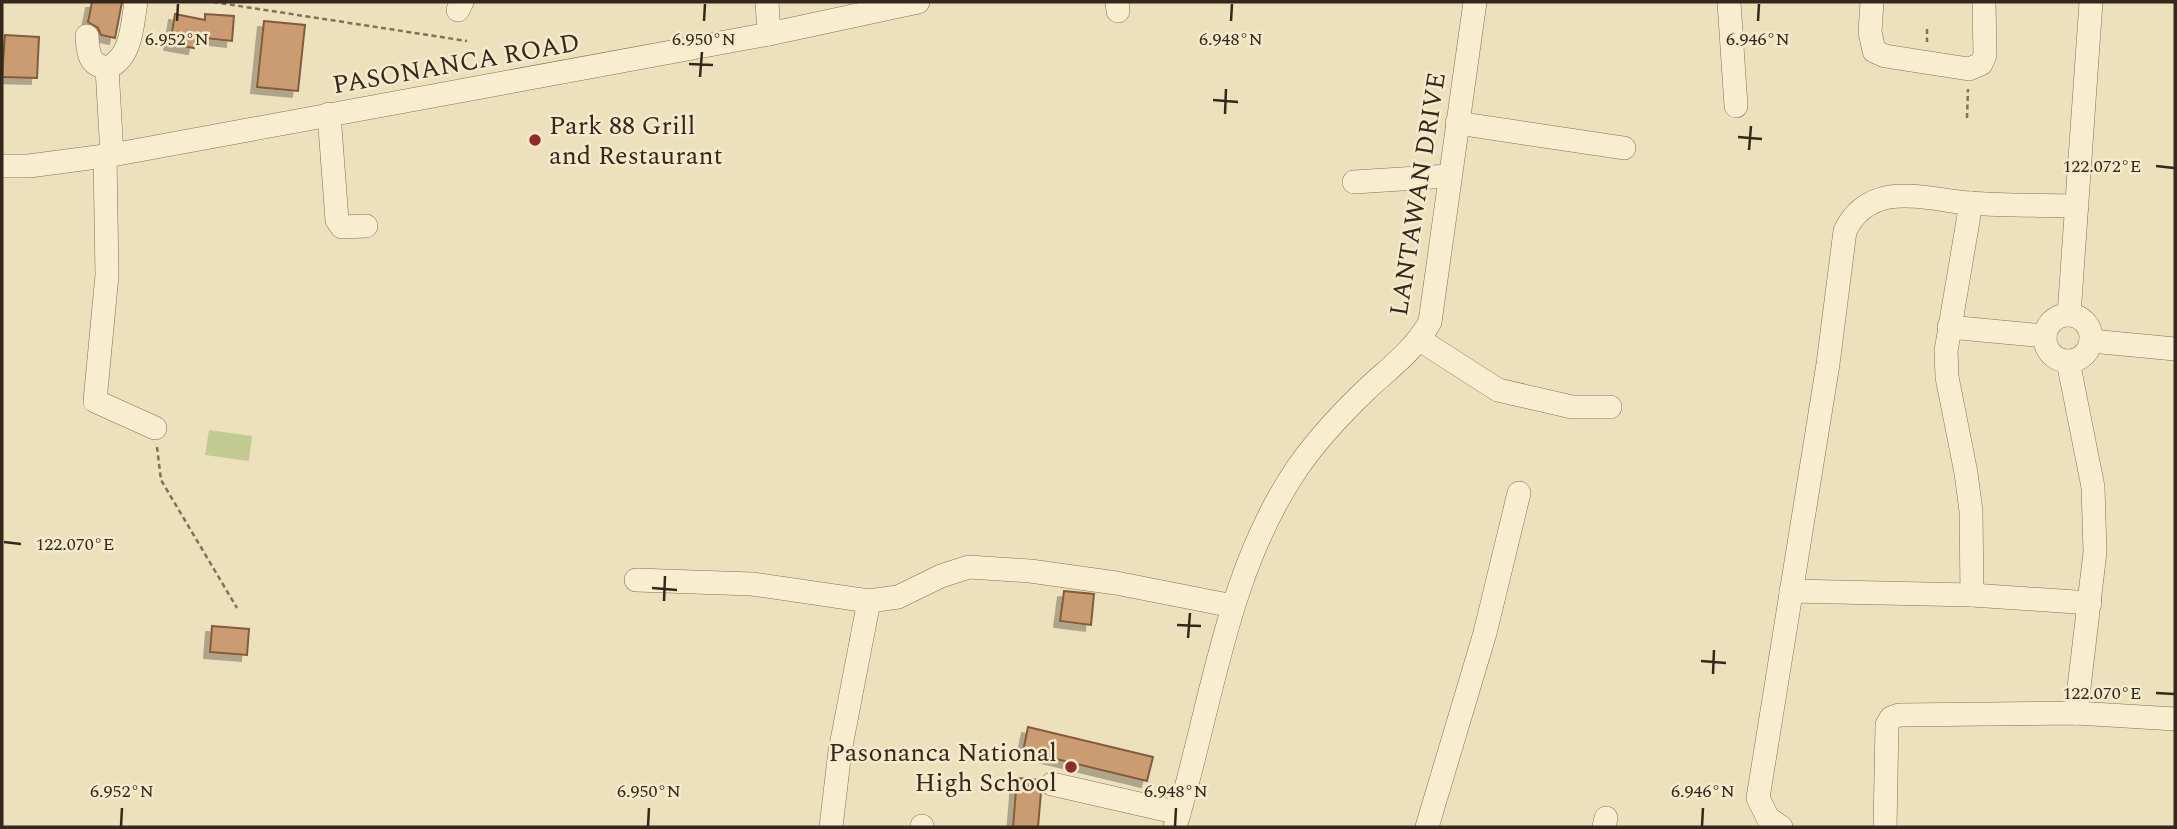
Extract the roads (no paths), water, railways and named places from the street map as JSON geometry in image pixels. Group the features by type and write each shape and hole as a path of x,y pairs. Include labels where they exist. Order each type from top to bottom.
{"street":[{"path":"87,36 93,64 107,68 120,60 127,49 136,2"},
{"path":"767,2 769,34"},
{"name":"PASONANCA ROAD","path":"2,166 29,166 109,156 769,34 918,2"},
{"name":"LANTAWAN DRIVE","path":"1177,820 1233,606 1252,553 1278,498 1300,464 1365,390 1405,357 1420,340 1430,322 1475,2"},
{"path":"1729,2 1736,106"},
{"path":"1872,2 1870,32 1874,51 1969,69 1981,64 1985,55 1984,2"},
{"path":"2069,315 2091,2"},
{"path":"107,68 107,275 95,401 155,428"},
{"path":"330,114 337,220 342,226 366,226"},
{"path":"1457,123 1624,148"},
{"path":"1354,182 1449,176"},
{"path":"1781,827 1768,818 1758,798 1848,224 1865,205 1890,197 1970,203 2077,206"},
{"path":"1970,203 1946,351 1947,377 1971,511 1972,595"},
{"path":"2069,315 2082,320 2090,333 2091,341 2080,357 2068,361 2060,360 2048,351 2045,335 2055,318 2069,315"},
{"path":"1949,327 2045,335"},
{"path":"1420,340 1498,390 1572,407 1610,407"},
{"path":"2091,341 2175,349"},
{"path":"2068,361 2093,487 2095,552 2076,713"},
{"path":"1427,827 1485,633 1519,493"},
{"path":"636,580 752,584 869,601 898,597 941,576 969,567 1030,571 1116,583 1233,606"},
{"path":"1791,591 1972,595 2090,603"},
{"path":"831,827 840,751 869,601"},
{"path":"1885,827 1887,725 1891,718 1899,715 2076,713 2175,719"},
{"path":"1052,784 1177,820"}],"place":[{"name":"Park 88 Grill and Restaurant","path":"535,140"},
{"name":"Pasonanca National High School","path":"1071,767"}]}
